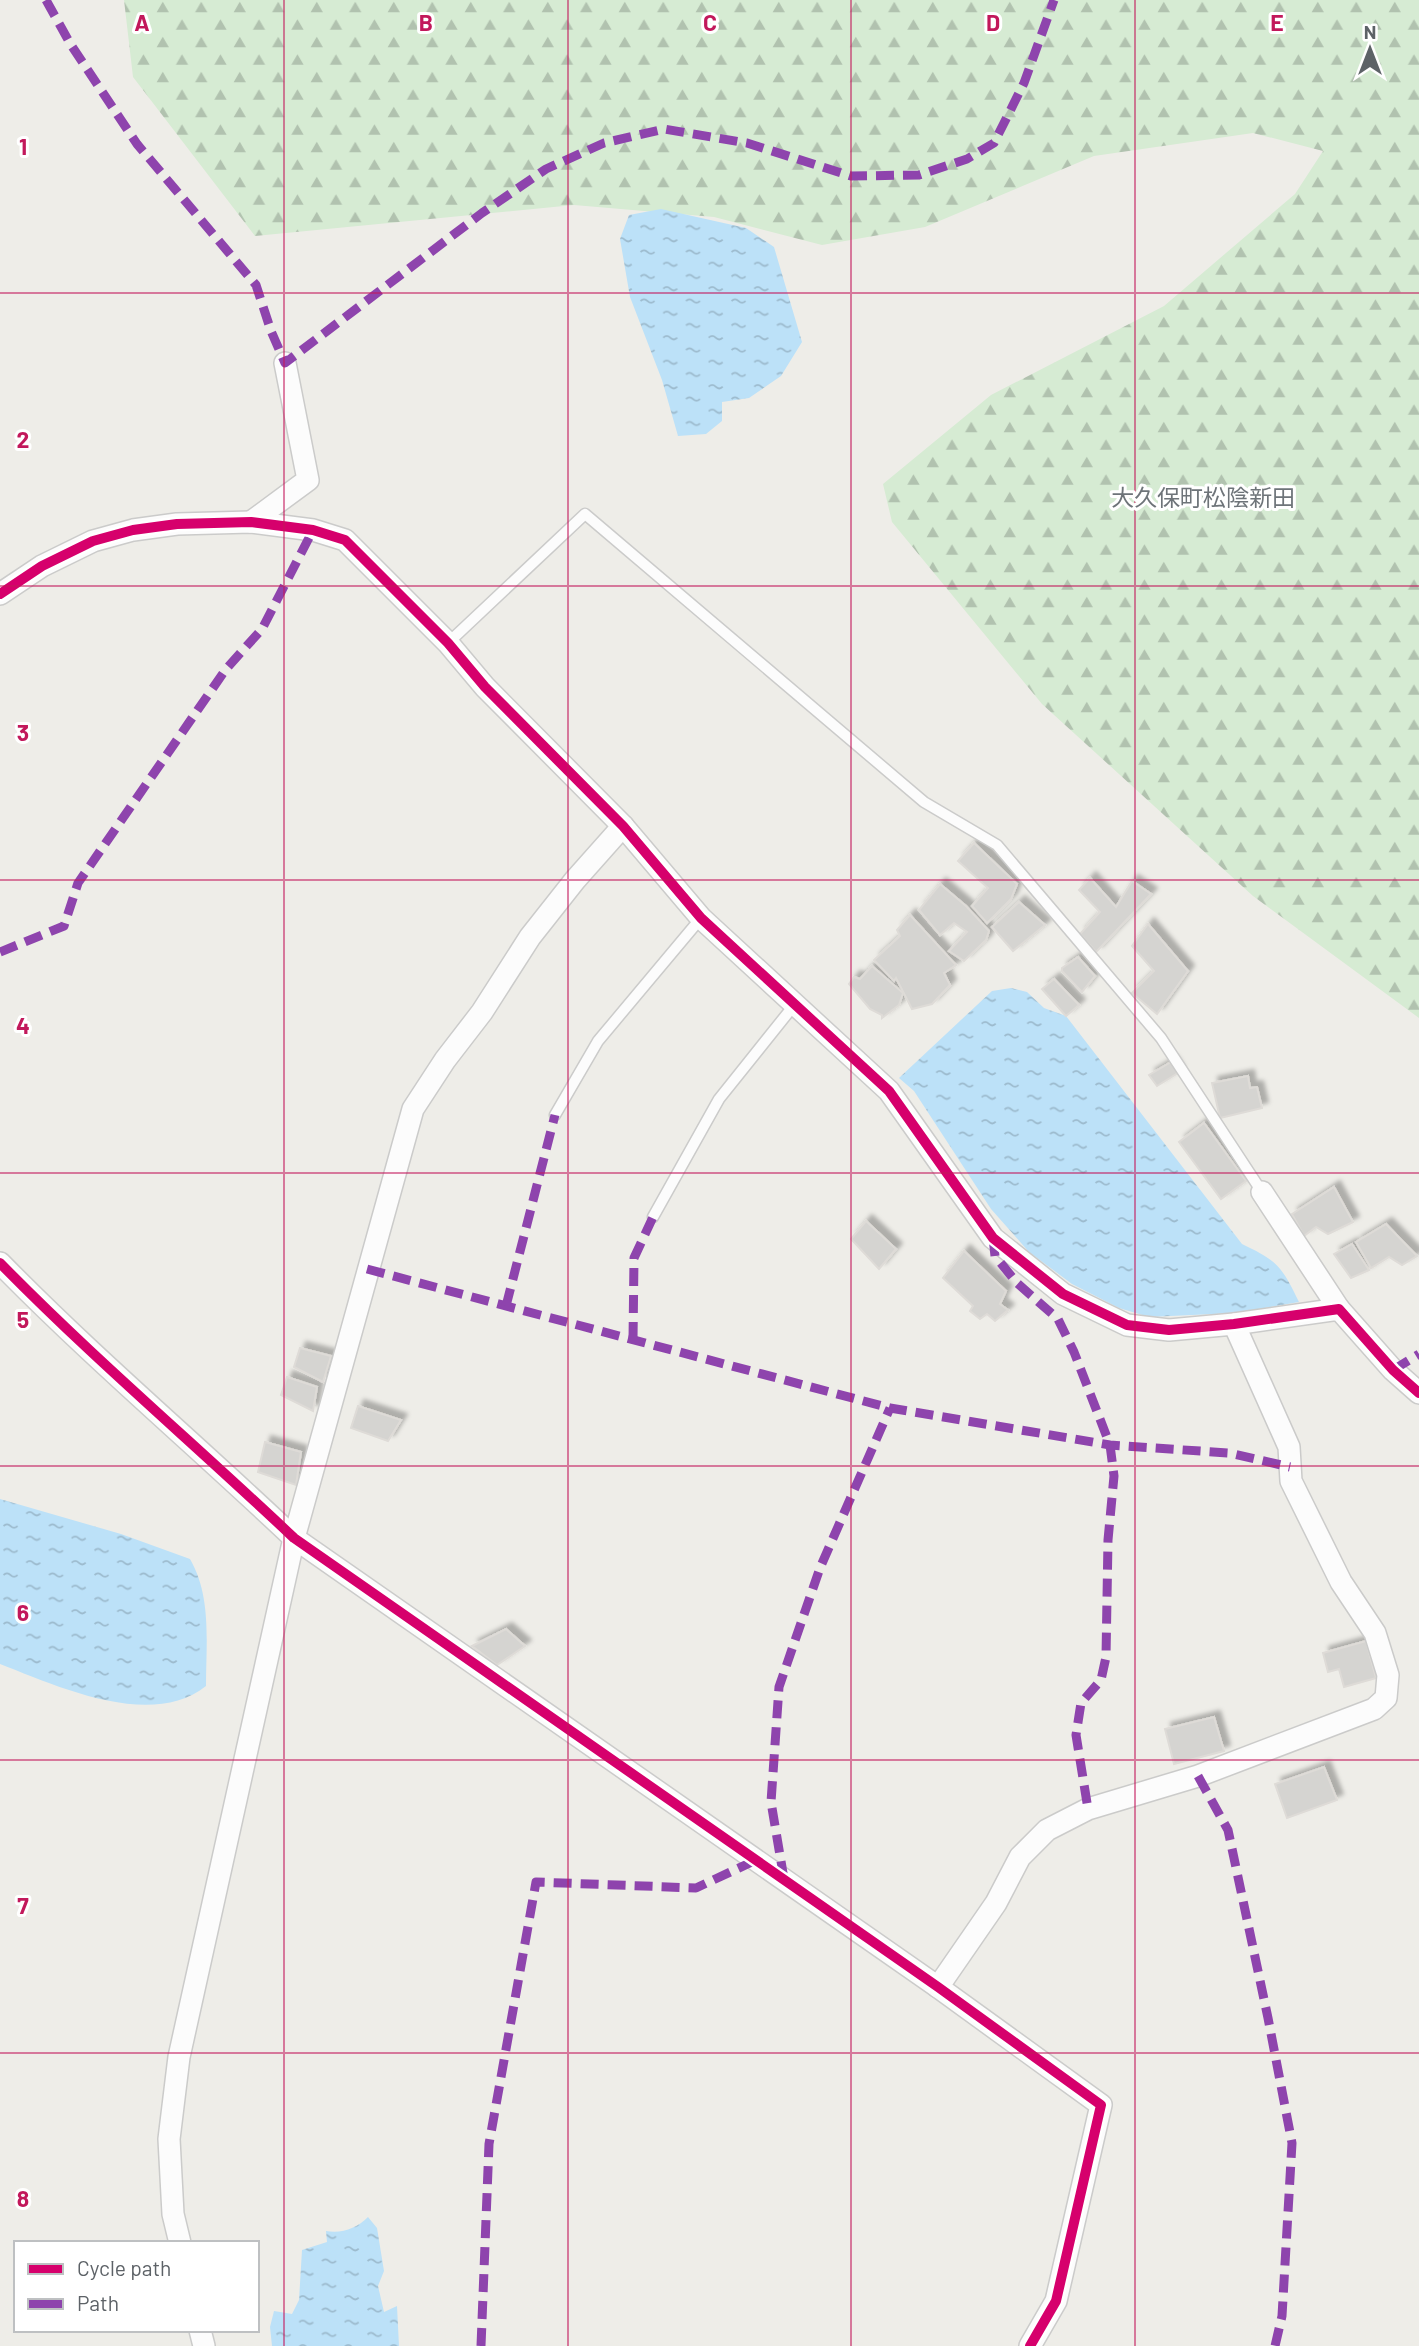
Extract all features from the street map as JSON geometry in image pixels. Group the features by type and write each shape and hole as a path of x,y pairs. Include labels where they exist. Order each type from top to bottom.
{"street":[{"path":"251,522 308,480 285,363"},
{"path":"0,594 42,566 93,541 133,530 177,524 251,522 313,530 345,540 449,643 485,687 623,826 701,918 888,1091 993,1238 1063,1294 1127,1325 1169,1329 1234,1324 1339,1309"},
{"path":"180,2241 173,2214 169,2139 179,2057 294,1538 413,1109 445,1060 482,1012 530,937 575,880 623,826"},
{"path":"1262,1192 1339,1309 1393,1370 1419,1393"},
{"path":"0,1262 91,1353 221,1468 294,1538 938,1987 1101,2105 1056,2301 1030,2346"},
{"path":"938,1987 996,1903 1020,1857 1047,1830 1088,1809 1198,1776 1374,1709 1386,1699 1388,1675 1375,1633 1341,1582 1291,1481 1289,1447 1234,1324"}],"lane":[{"path":"449,643 585,514 924,803 997,845 1161,1038 1262,1192"},
{"path":"555,1115 598,1041 701,918"},
{"path":"653,1217 719,1100 795,1004"}],"green space":[{"path":"124,0 1419,0 1419,1018 1253,896 1042,704 892,522 883,484 991,395 1164,306 1295,194 1323,151 1253,133 1094,156 925,227 822,245 714,217 574,205 255,236 133,77"}],"water":[{"path":"661,209 746,228 774,247 802,342 781,376 749,398 722,402 722,421 706,434 678,436 662,380 630,297 620,239 629,215"},
{"path":"1011,988 1027,992 1044,1008 1066,1016 1242,1244 1278,1266 1299,1302 1235,1313 1149,1317 1119,1308 1072,1284 1029,1252 991,1209 914,1091 899,1078 992,991"},
{"path":"0,1499 121,1534 190,1559 202,1589 205,1605 206,1686 184,1699 159,1704 132,1704 76,1692 0,1664"},
{"path":"368,2217 377,2228 384,2271 378,2286 384,2312 397,2306 399,2346 272,2346 270,2327 274,2311 292,2314 299,2300 302,2250 327,2242 326,2231 349,2229"}],"building":[{"path":"974,843 1017,884 1011,899 987,923 972,906 988,888 958,861"},
{"path":"1090,878 1116,907 1132,881 1151,894 1096,952 1080,934 1100,912 1079,890"},
{"path":"940,884 966,906 989,931 986,940 964,961 949,951 967,932 954,923 940,935 919,910"},
{"path":"1019,902 1045,925 1013,951 992,927"},
{"path":"910,915 956,965 944,973 950,985 932,1004 912,1009 896,978 894,981 874,960 900,936 897,930"},
{"path":"1148,924 1188,971 1157,1014 1132,993 1154,971 1132,946"},
{"path":"1078,957 1095,976 1082,992 1062,971 1062,968"},
{"path":"872,966 903,993 899,1005 882,1018 882,1015 870,1009 849,984 854,977 860,979"},
{"path":"1054,979 1079,1005 1066,1016 1042,989"},
{"path":"1171,1062 1178,1073 1157,1086 1149,1075"},
{"path":"1248,1076 1250,1088 1257,1087 1262,1108 1220,1118 1212,1083"},
{"path":"1204,1123 1246,1181 1221,1199 1179,1142"},
{"path":"1334,1187 1353,1222 1328,1234 1316,1227 1304,1236 1292,1214"},
{"path":"866,1221 896,1249 879,1269 851,1239"},
{"path":"1386,1224 1417,1256 1402,1265 1389,1257 1371,1268 1356,1242"},
{"path":"1352,1244 1369,1270 1351,1278 1334,1254"},
{"path":"964,1251 1006,1291 1000,1304 1008,1310 995,1321 987,1314 980,1319 970,1311 973,1306 943,1278"},
{"path":"300,1348 331,1356 323,1382 294,1367"},
{"path":"287,1377 317,1387 313,1411 281,1395"},
{"path":"358,1406 401,1420 388,1441 351,1428"},
{"path":"265,1442 301,1452 296,1485 258,1472"},
{"path":"506,1629 525,1646 497,1665 472,1646"},
{"path":"1366,1641 1376,1678 1344,1687 1339,1669 1328,1672 1323,1653"},
{"path":"1214,1717 1224,1751 1174,1764 1165,1729"},
{"path":"1324,1767 1337,1800 1287,1818 1275,1784"}],"marked path":[{"path":"46,0 71,45 137,144 256,285 285,363 482,213 546,169 604,143 664,129 747,143 851,176 919,175 967,159 994,143 1024,83 1054,0"},
{"path":"0,952 64,926 78,883 226,669 262,629 313,530"},
{"path":"506,1306 555,1115"},
{"path":"633,1340 634,1258 653,1217"},
{"path":"993,1238 995,1256 1017,1283 1058,1319 1074,1352 1110,1445 1114,1476 1108,1540 1106,1657 1101,1680 1081,1703 1076,1735 1088,1809"},
{"path":"367,1269 890,1408 1110,1445 1229,1453 1290,1467"},
{"path":"1393,1370 1419,1354"},
{"path":"784,1879 771,1802 779,1687 820,1568 890,1408"},
{"path":"1198,1776 1228,1830 1292,2143 1282,2316 1275,2346"},
{"path":"481,2346 489,2144 536,1882 696,1888 756,1860"}],"cycle path":[{"path":"0,594 42,566 93,541 133,530 177,524 251,522 313,530 345,540 623,826 701,918 889,1091 993,1238 1063,1294 1127,1325 1169,1330 1339,1309 1393,1370 1419,1393"},
{"path":"0,1263 72,1334 294,1538 938,1987 1101,2105 1056,2301 1030,2346"}],"district":[{"name":"大久保町松陰新田","path":"1203,497"}]}
